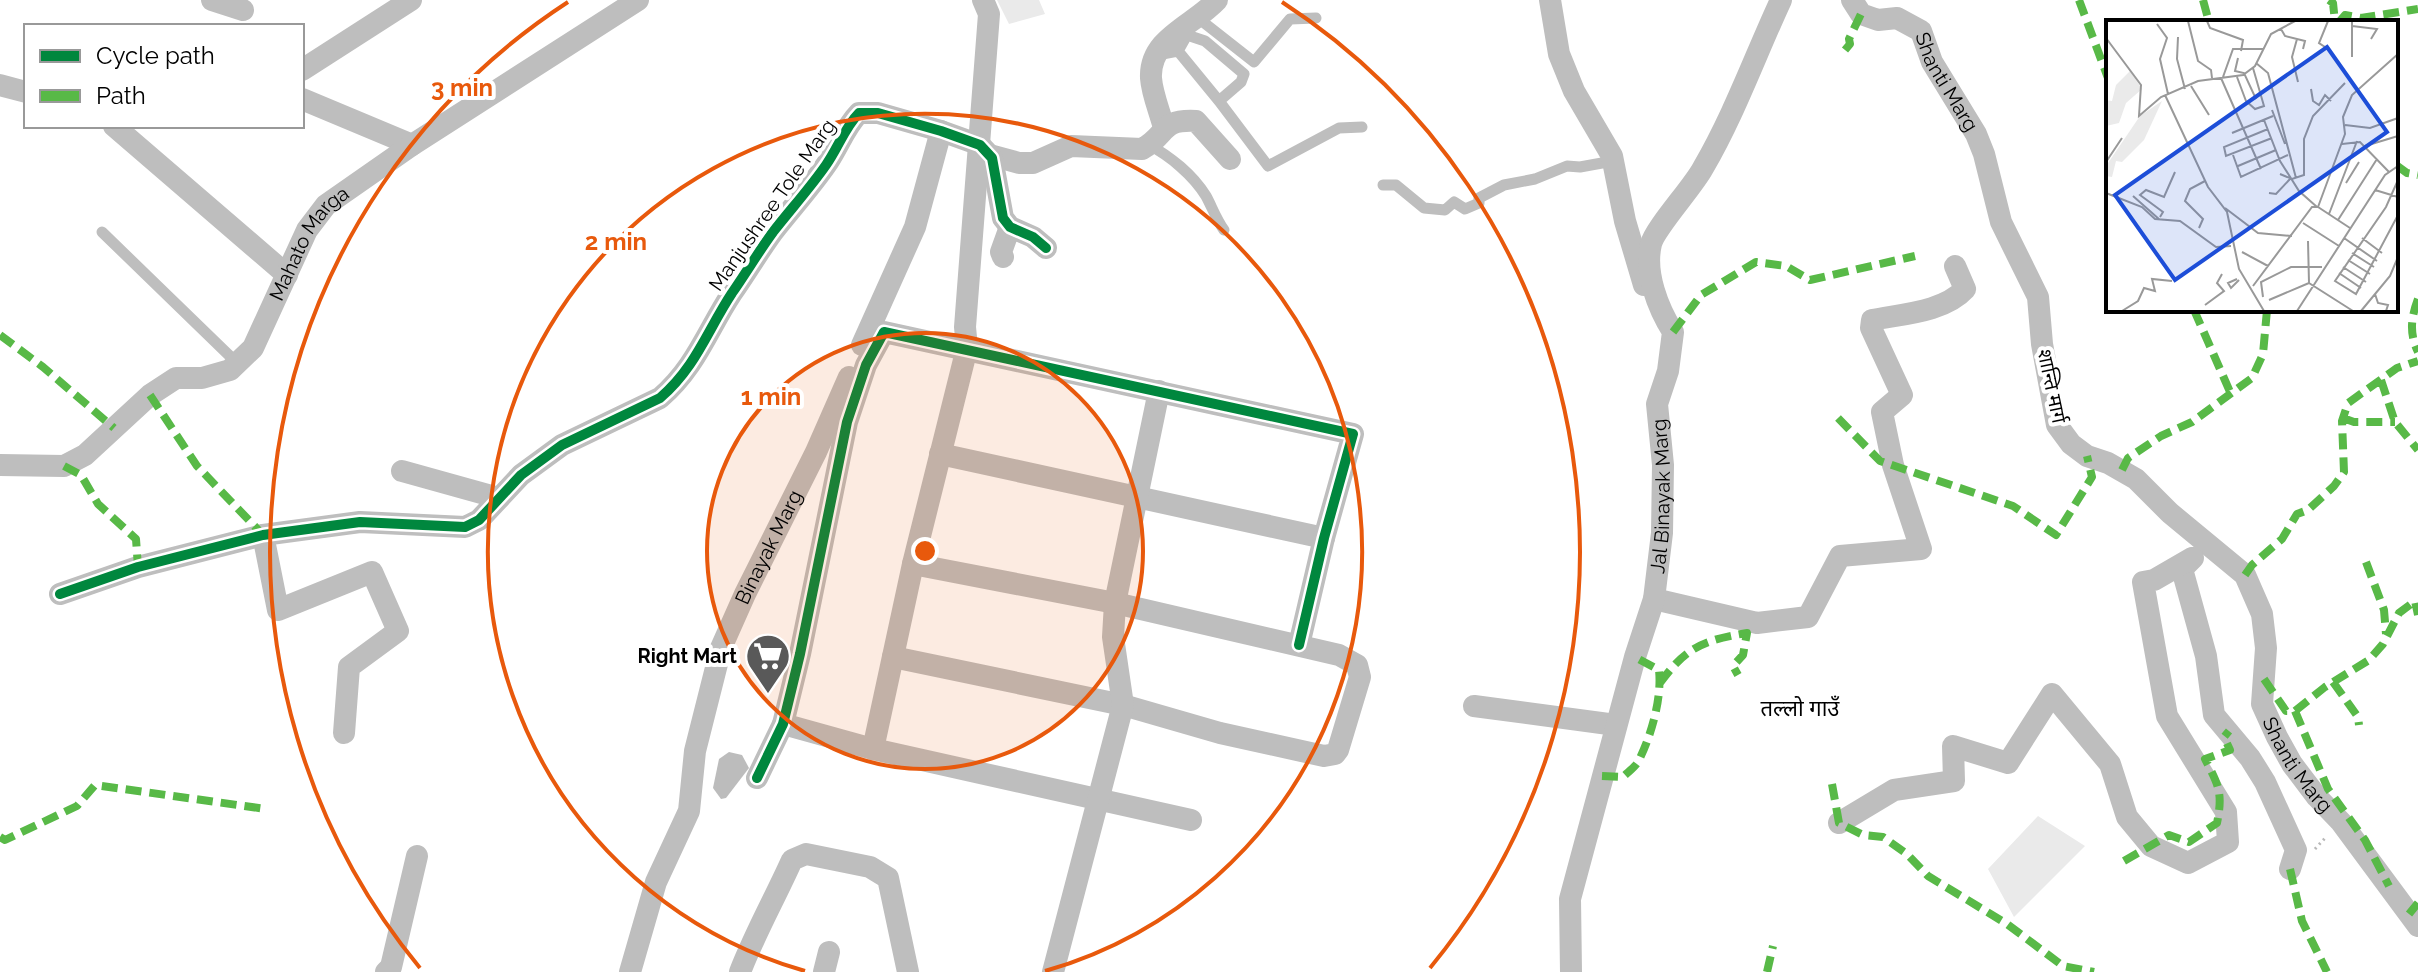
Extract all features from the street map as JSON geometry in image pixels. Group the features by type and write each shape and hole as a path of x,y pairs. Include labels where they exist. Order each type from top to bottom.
{"street":[{"path":"212,0 244,12"},
{"path":"304,68 383,9 411,0"},
{"name":"Mahato Marga","path":"237,363 253,348 307,230 326,205 412,145 638,0"},
{"path":"873,749 913,564 967,348 965,327 985,150 989,14 983,0"},
{"path":"1156,136 1151,79 1154,56 1160,44 1198,18 1217,0"},
{"path":"1550,0 1559,54 1574,91 1613,161 1625,221 1647,295 1663,316"},
{"name":"Jal Binayak Marg","path":"1571,972 1570,899 1616,725 1654,599 1662,533 1663,465 1657,404 1673,346 1673,332 1663,316 1650,275 1651,242 1703,170 1781,0"},
{"name":"Shanti Marg","path":"1852,0 1861,14 1878,20 1897,18 1921,31 1932,62 1976,134 2000,209"},
{"path":"0,85 24,91"},
{"path":"304,100 412,145"},
{"name":"Manjushree Tole Marg","path":"60,594 138,567 263,535 360,522 465,527 479,520 521,475 562,445 640,409 673,387 700,351 729,298 772,233 814,182 859,113 871,112 941,131 1019,163 1033,163 1071,146 1142,149 1173,122 1196,121 1230,159"},
{"path":"116,128 287,275"},
{"name":"Binayak Marg","path":"630,972 656,882 689,811 695,751 721,648 816,452 892,281 922,208 941,131"},
{"path":"985,150 996,175 1003,218 1010,227 1033,237 1046,248"},
{"name":"शान्ति मार्ग","path":"2000,209 2007,236 2038,297 2042,344 2057,425 2071,444 2087,456 2108,463 2136,479 2170,513 2201,552 2245,575"},
{"path":"1003,257 1001,252 1010,227"},
{"path":"1654,599 1757,623 1808,617 1840,556 1921,549 1893,465 1882,412 1902,395 1871,328 1872,320 1922,310 1956,299 1965,289 1955,266"},
{"path":"757,778 783,724 841,446 866,365 884,332 1353,434 1299,645"},
{"path":"0,465 64,466 85,455 150,395 176,378 202,378 230,370 237,363"},
{"path":"1053,972 1123,705 1113,637 1115,603 1159,391"},
{"path":"940,454 1324,538"},
{"path":"402,471 499,498"},
{"path":"263,535 278,610 372,572 398,631 349,667 344,733"},
{"path":"1839,823 1894,790 1954,781 1953,746 2008,763 2052,694 2110,764 2127,817 2151,846 2188,863 2228,842 2226,812 2167,716 2143,582 2154,580 2201,552"},
{"path":"2201,552 2182,569 2206,656 2214,715 2250,758 2265,782 2296,850 2290,869"},
{"path":"893,657 1123,705 1324,756 1335,754 1345,732 1360,677 1357,665 1339,655 1115,603 913,564"},
{"name":"Shanti Marg","path":"2245,575 2262,614 2266,648 2262,704 2277,737 2292,764 2341,822 2418,926"},
{"path":"1474,706 1616,725"},
{"path":"783,724 873,749 1191,820"},
{"path":"740,972 758,926 781,889 792,860 806,854 870,867 888,878 908,972"},
{"path":"386,972 391,967 417,856"}],"lane":[{"path":"1198,18 1254,62 1290,19 1316,18"},
{"path":"1154,56 1178,51 1187,35 1205,41 1244,74 1241,82 1219,101"},
{"path":"1178,51 1268,166 1339,128 1362,127"},
{"path":"1156,136 1205,196 1211,212 1224,230"},
{"path":"1383,185 1396,185 1424,208 1445,210 1454,202 1465,209 1504,185 1535,179 1567,166 1613,161"},
{"path":"102,232 237,363"}],"shaded area":[{"path":"997,0 1039,0 1045,14 1009,24"},
{"path":"729,752 742,755 749,768 726,798 721,799 713,788 719,759"},
{"path":"2038,816 2085,846 2014,917 1988,869"}],"marked path":[{"path":"2079,0 2106,73"},
{"path":"2203,0 2208,20"},
{"path":"2329,0 2333,3 2335,20"},
{"path":"2341,20 2345,15 2361,18 2418,9"},
{"path":"1845,50 1861,14"},
{"path":"2398,166 2407,173 2418,175"},
{"path":"1673,332 1701,295 1756,262 1786,266 1810,280 1915,256"},
{"path":"2418,299 2412,326 2418,352"},
{"path":"2195,312 2231,394"},
{"path":"2122,470 2128,458 2161,436 2192,422 2252,378 2263,354 2267,312"},
{"path":"0,335 114,428"},
{"path":"2245,575 2282,539 2297,514 2308,510 2344,472 2342,421 2348,403 2397,368 2418,361"},
{"path":"2381,380 2395,422 2418,450"},
{"path":"150,395 197,466 263,535"},
{"path":"1838,418 1880,461 2013,506 2056,535 2092,477 2087,456"},
{"path":"2343,418 2354,422 2395,422"},
{"path":"64,466 81,475 98,504 136,539 138,567"},
{"path":"2366,562 2384,610 2386,634"},
{"path":"2264,679 2286,711 2295,711 2325,687 2369,660 2383,644 2399,613 2415,601 2418,615"},
{"path":"1660,683 1679,661 1697,647 1747,633 1743,655 1733,666 1738,675"},
{"path":"1602,776 1623,777 1633,768 1652,726 1659,692 1659,670 1635,657"},
{"path":"2333,682 2358,717 2359,725"},
{"path":"2295,711 2328,789 2365,840 2389,886"},
{"path":"2124,861 2169,835 2189,842 2217,823 2220,804 2218,790 2205,759 2230,750 2224,737 2229,731"},
{"path":"1832,784 1839,823 1863,835 1883,837 1907,854 1928,876 2007,924 2063,966 2094,972"},
{"path":"0,837 5,840 77,806 95,785 266,809"},
{"path":"2290,869 2302,921 2327,972"},
{"path":"2409,914 2418,903"},
{"path":"1767,972 1773,946"}],"cycle path":[{"path":"60,594 138,567 263,535 360,522 465,527 479,520 521,475 562,445 660,398 672,386 692,361 723,307 773,232 820,174 859,113 878,113 980,145 992,158 1003,218 1010,227 1033,237 1046,248"},
{"path":"757,778 783,724 847,422 866,365 884,332 1353,434 1299,645"}],"place":[{"name":"Right Mart","path":"768,695"}],"district":[{"name":"तल्लो गाउँ","path":"1800,708"}]}
